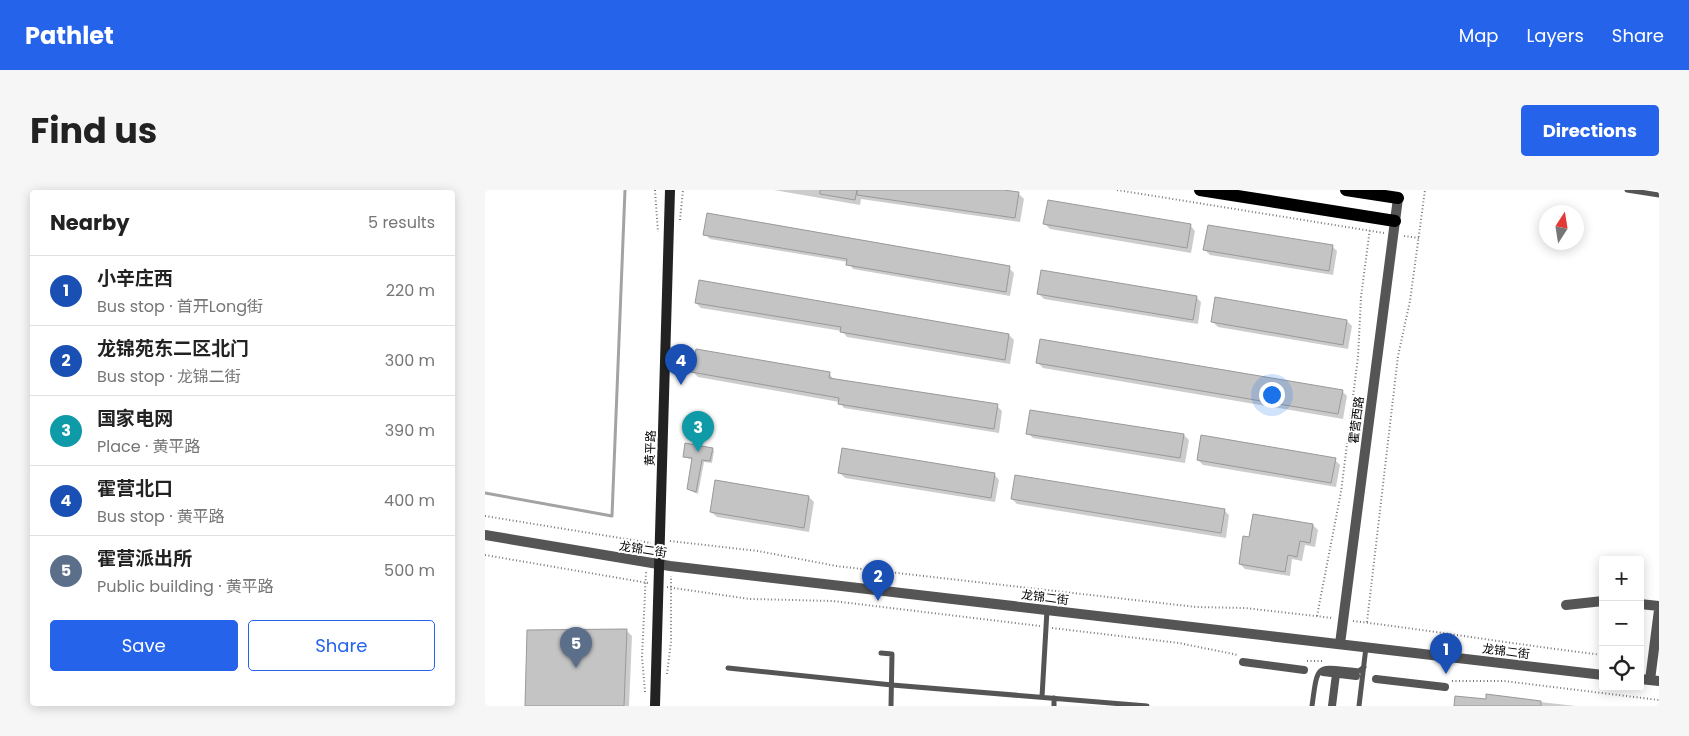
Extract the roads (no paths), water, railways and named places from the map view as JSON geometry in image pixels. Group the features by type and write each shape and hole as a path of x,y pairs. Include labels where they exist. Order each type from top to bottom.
{"main road":[{"name":"黄平路","path":"655,706 670,190"},
{"path":"1200,190 1395,221"},
{"path":"1347,190 1398,198"}],"street":[{"name":"霍营西路","path":"1340,644 1398,198"},
{"name":"龙锦二街","path":"485,535 659,564 1599,675"},
{"path":"1566,605 1599,601"},
{"path":"1644,605 1659,610 1650,680"},
{"path":"1243,659 1301,666"},
{"path":"1323,672 1356,676"},
{"path":"1333,706 1337,674"},
{"path":"1376,678 1448,684"}],"lane":[{"path":"1627,190 1659,195"},
{"path":"1042,697 1047,610"},
{"path":"1359,706 1366,647"},
{"path":"881,653 892,654 891,706"},
{"path":"1312,706 1316,676 1319,670 1327,667 1359,671 1364,667"},
{"path":"728,668 891,685 1147,706"},
{"path":"1054,706 1055,698"}],"waterway":[{"path":"485,493 612,516 625,190"}],"place":[{"name":"霍营北口","path":"681,385"},
{"name":"国家电网","path":"698,452"},
{"name":"龙锦苑东二区北门","path":"878,601"},
{"name":"霍营派出所","path":"576,668"},
{"name":"小辛庄西","path":"1446,674"}]}
